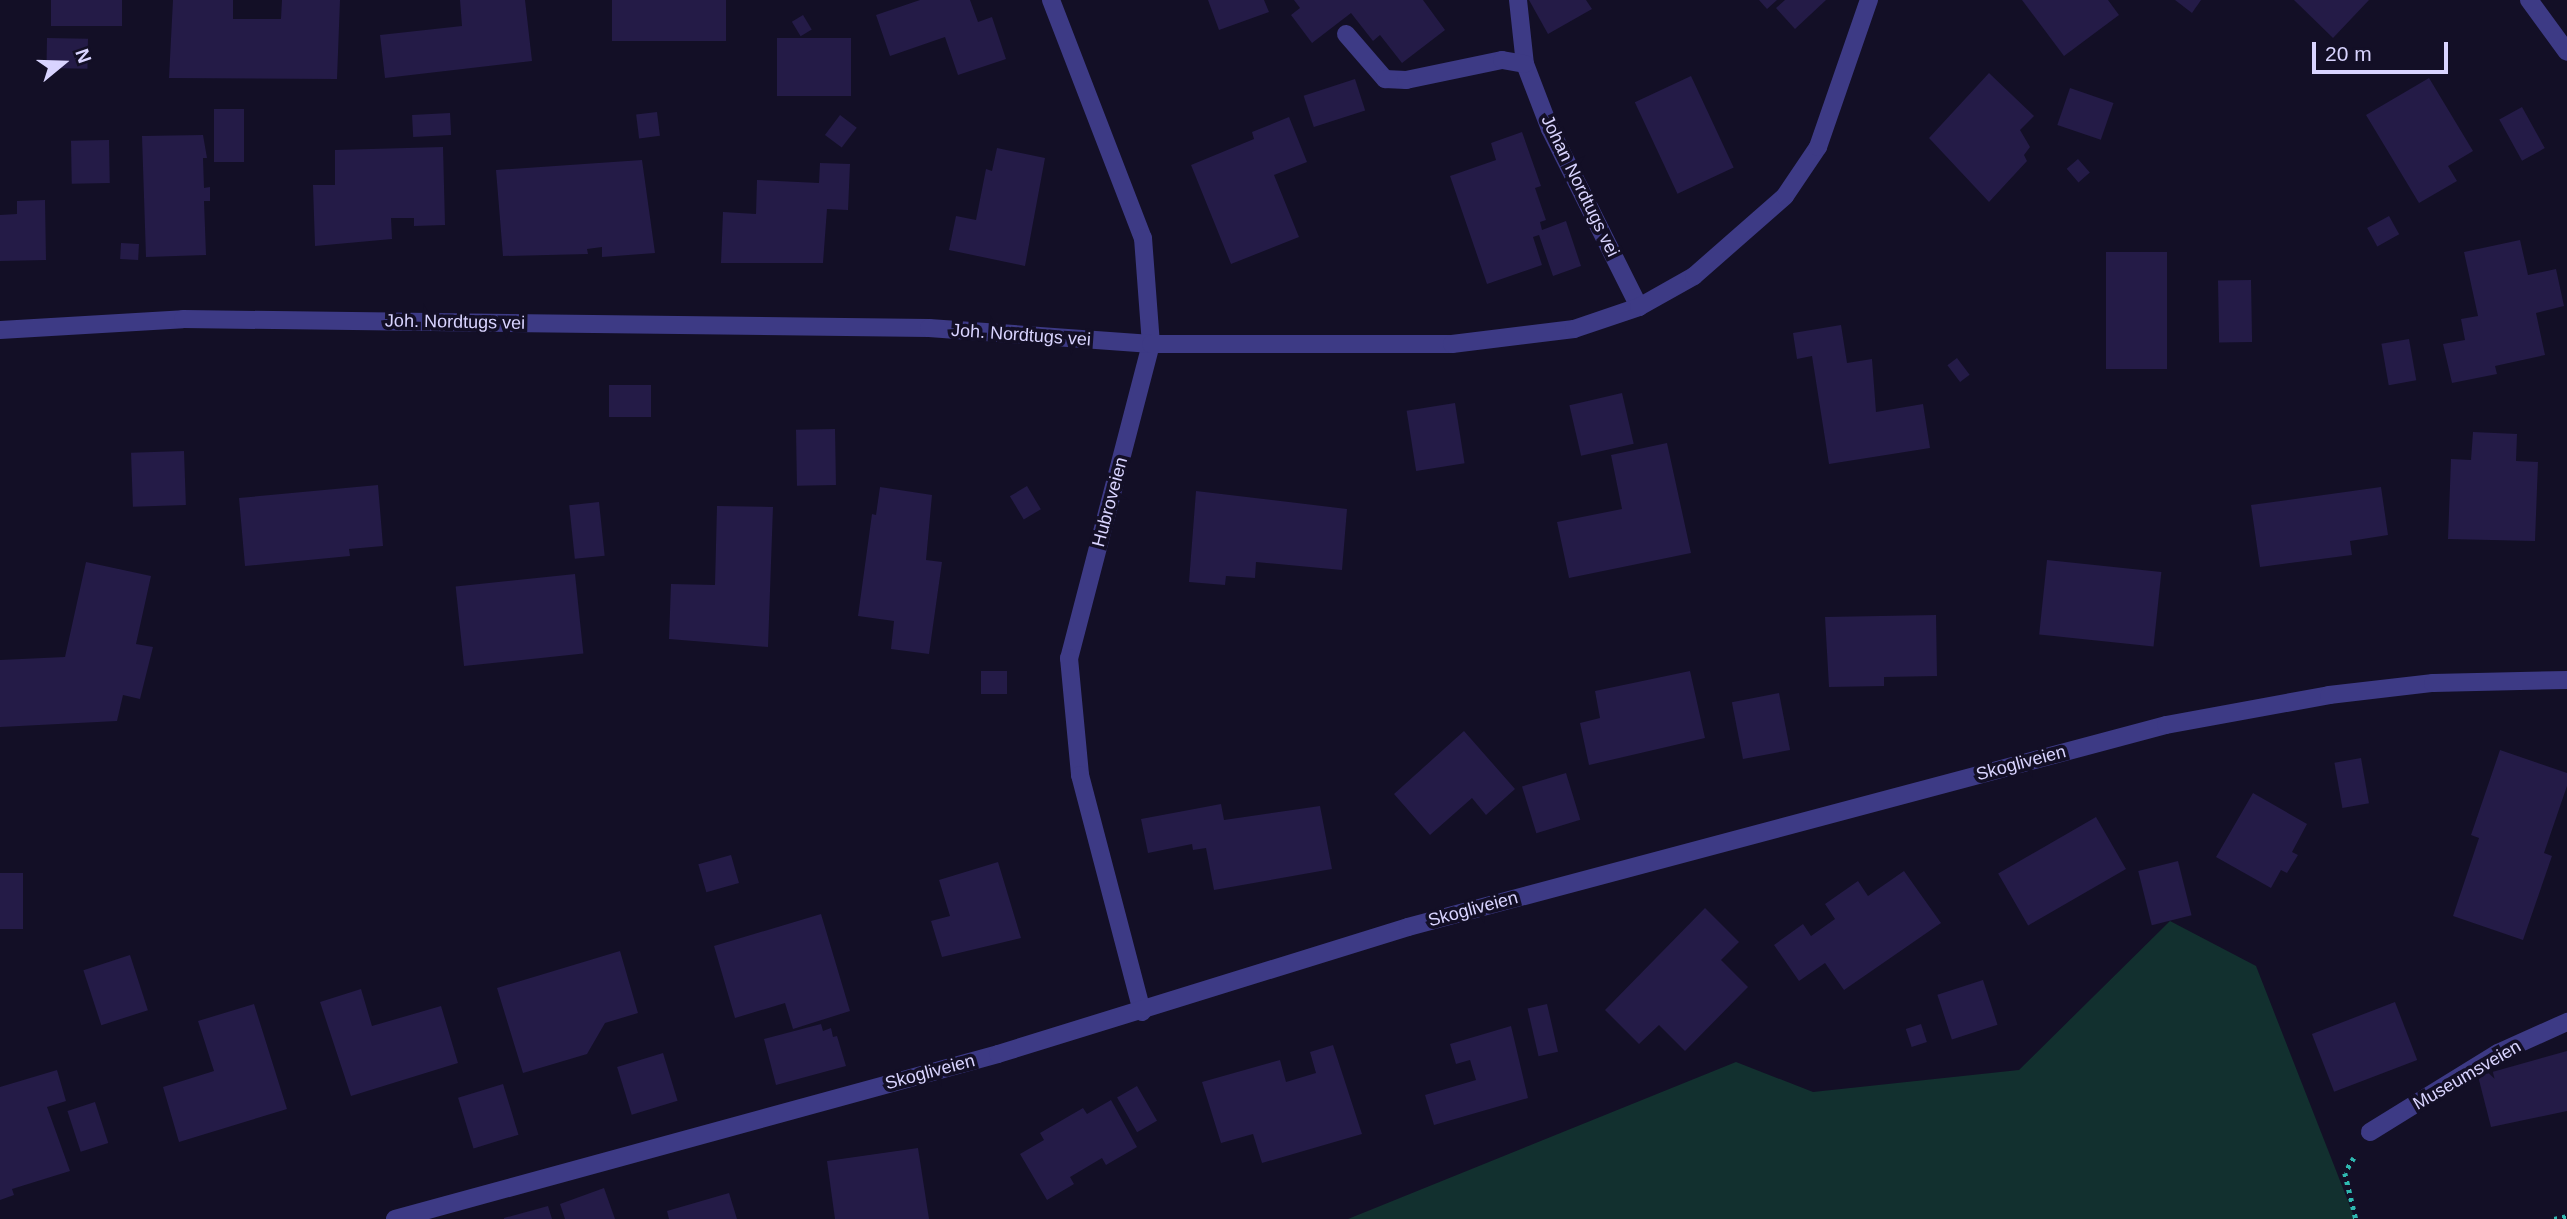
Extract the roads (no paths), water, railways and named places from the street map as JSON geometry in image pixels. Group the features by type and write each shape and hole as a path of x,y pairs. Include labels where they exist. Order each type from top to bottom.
{"street":[{"name":"Hubroveien","path":"1051,0 1143,238 1151,344 1069,658 1080,775 1142,1012"},
{"name":"Johan Nordtugs vei","path":"1518,0 1525,64 1550,130 1639,307"},
{"name":"Joh. Nordtugs vei","path":"0,330 183,319 929,328 1151,344 1452,344 1574,329 1639,307 1694,276 1785,196 1818,147 1870,0"},
{"path":"2529,0 2567,52"},
{"path":"1346,34 1385,79 1406,80 1502,60 1525,64"},
{"name":"Skogliveien","path":"395,1219 1142,1012 1408,927 2166,725 2329,695 2420,685 2567,680"},
{"name":"Museumsveien","path":"2370,1132 2498,1053 2567,1023"}]}
